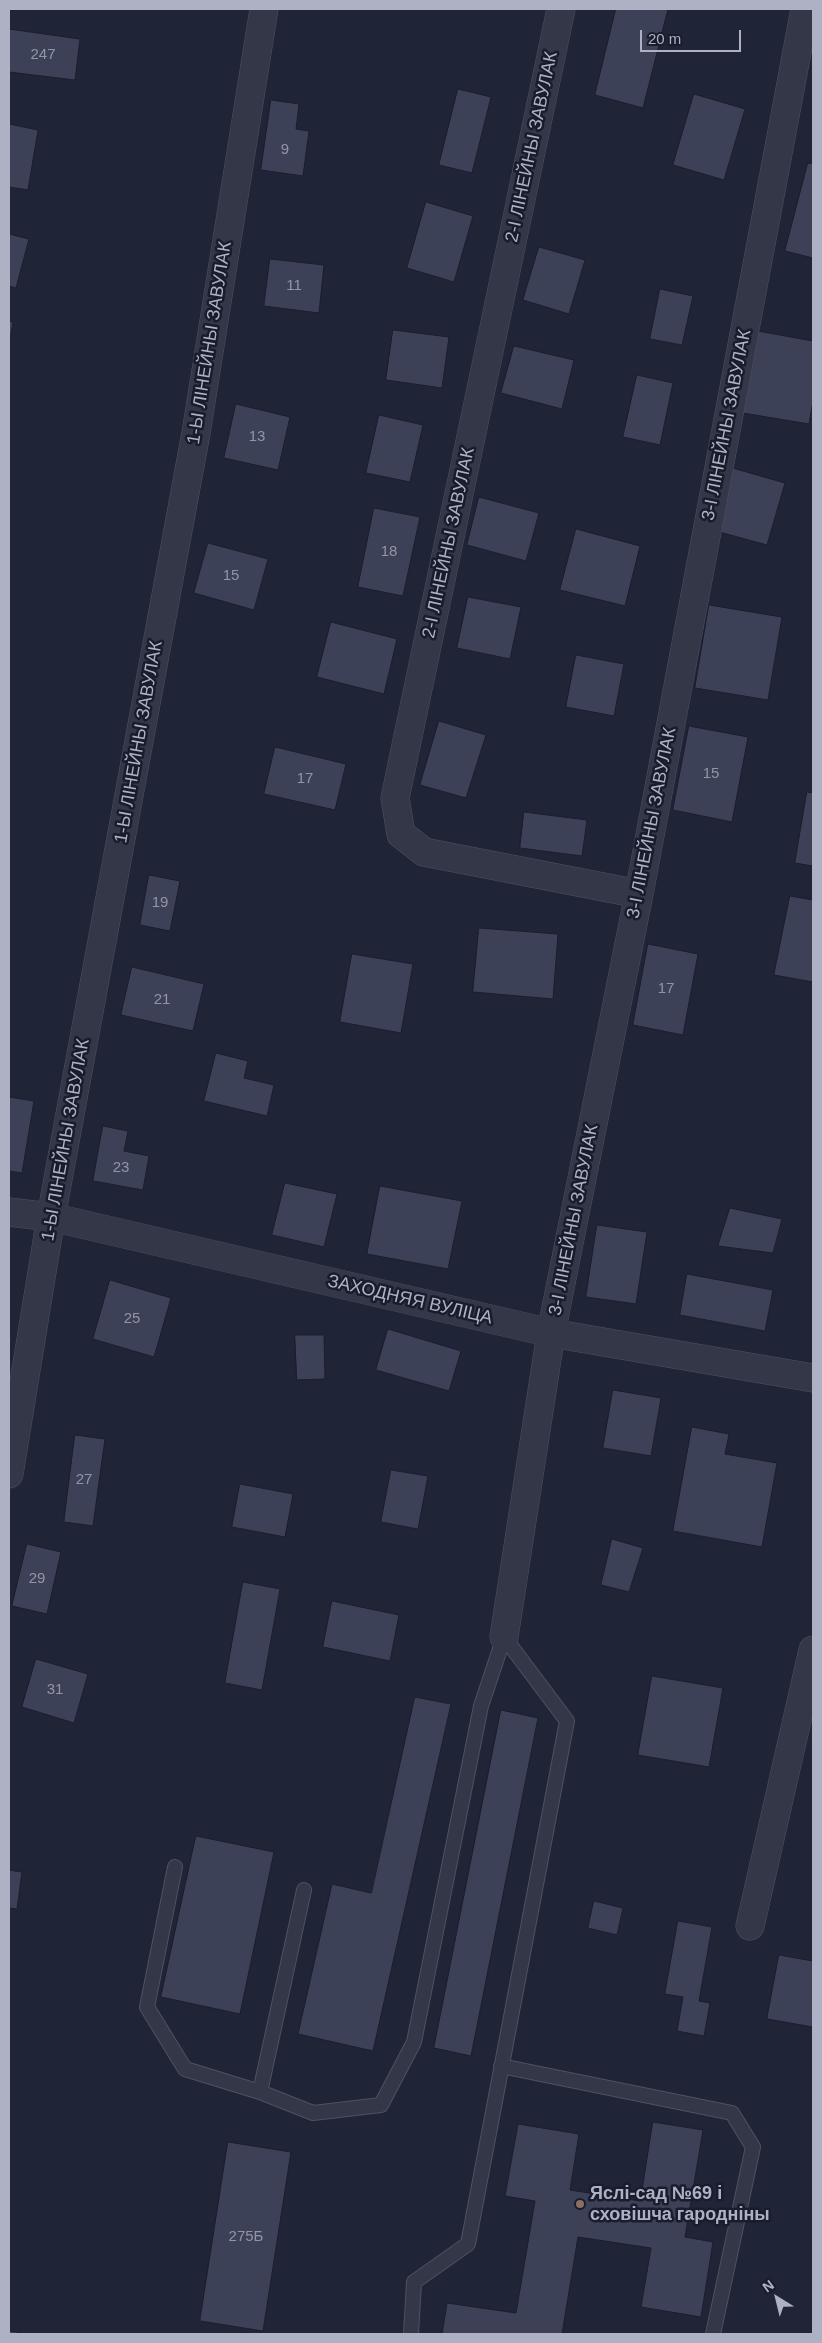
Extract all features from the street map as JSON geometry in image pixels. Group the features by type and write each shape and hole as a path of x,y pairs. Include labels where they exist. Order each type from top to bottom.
{"street":[{"name":"1-Ы ЛІНЕЙНЫ ЗАВУЛАК","path":"9,1474 51,1217 196,433 264,9"},
{"name":"2-І ЛІНЕЙНЫ ЗАВУЛАК","path":"561,9 395,798 401,834 424,852 639,894"},
{"name":"3-І ЛІНЕЙНЫ ЗАВУЛАК","path":"504,1637 552,1333 639,894 805,9"},
{"name":"ЗАХОДНЯЯ ВУЛІЦА","path":"9,1212 51,1217 552,1333 813,1378"},
{"path":"750,1926 813,1650"}],"lane":[{"path":"411,2334 414,2282 468,2244 566,1721 504,1637"},
{"path":"175,1867 147,2007 185,2069 260,2092 312,2113 381,2105 414,2042 481,1706 504,1637"},
{"path":"260,2092 304,1890"},
{"path":"500,2066 732,2113 753,2147 713,2334"}],"building":[{"path":"616,9 668,9 643,108 595,95"},
{"path":"9,29 80,39 75,80 9,72"},
{"path":"458,89 491,97 472,173 439,165"},
{"path":"694,94 745,109 724,180 673,165"},
{"path":"271,100 299,104 296,129 309,131 303,176 261,170"},
{"path":"9,124 38,130 28,190 9,187"},
{"path":"808,163 813,164 813,258 785,251"},
{"path":"426,202 473,216 454,282 407,268"},
{"path":"9,234 29,239 16,288 9,286"},
{"path":"539,247 585,260 569,314 523,300"},
{"path":"270,259 324,265 319,313 264,306"},
{"path":"660,289 693,296 682,345 650,339"},
{"path":"9,321 13,322 9,346"},
{"path":"393,330 449,337 442,388 386,380"},
{"path":"752,330 813,341 813,401 809,424 737,412"},
{"path":"514,346 574,360 562,409 501,393"},
{"path":"637,375 673,383 660,445 623,437"},
{"path":"236,404 290,417 278,470 224,458"},
{"path":"379,415 423,425 410,482 366,473"},
{"path":"729,467 785,483 767,545 712,530"},
{"path":"479,497 539,513 526,561 467,545"},
{"path":"374,508 420,517 403,596 358,587"},
{"path":"576,529 640,546 625,606 560,590"},
{"path":"208,543 268,559 254,610 194,593"},
{"path":"468,597 521,607 510,659 457,648"},
{"path":"709,605 782,617 768,700 695,688"},
{"path":"331,622 397,639 384,694 317,677"},
{"path":"576,655 624,664 614,716 566,707"},
{"path":"439,721 486,735 466,798 420,785"},
{"path":"689,726 748,737 732,822 673,810"},
{"path":"275,747 346,764 335,810 264,794"},
{"path":"807,792 813,793 813,866 795,863"},
{"path":"524,812 587,820 582,856 520,848"},
{"path":"149,875 180,881 170,931 140,925"},
{"path":"790,896 813,900 813,982 774,975"},
{"path":"479,928 558,934 553,999 473,992"},
{"path":"648,944 698,954 683,1035 633,1025"},
{"path":"352,954 413,964 401,1033 340,1022"},
{"path":"132,967 204,984 193,1031 121,1015"},
{"path":"216,1053 248,1061 244,1078 274,1085 267,1116 204,1101"},
{"path":"9,1097 34,1101 22,1173 9,1171"},
{"path":"103,1126 128,1131 124,1151 149,1156 143,1190 93,1181"},
{"path":"285,1183 337,1194 324,1247 272,1235"},
{"path":"380,1186 462,1201 448,1269 367,1254"},
{"path":"730,1208 782,1219 773,1253 718,1246"},
{"path":"597,1225 647,1232 636,1304 586,1297"},
{"path":"687,1274 773,1290 765,1331 680,1315"},
{"path":"110,1280 171,1298 154,1357 93,1339"},
{"path":"388,1329 461,1351 449,1391 376,1370"},
{"path":"295,1335 324,1335 325,1379 297,1380"},
{"path":"613,1390 661,1398 651,1456 603,1448"},
{"path":"692,1427 729,1434 725,1454 777,1463 762,1547 673,1531"},
{"path":"75,1435 105,1439 93,1526 64,1522"},
{"path":"391,1470 428,1476 418,1529 381,1522"},
{"path":"240,1484 293,1494 285,1537 232,1527"},
{"path":"612,1539 643,1548 629,1592 601,1585"},
{"path":"27,1544 61,1552 47,1614 12,1606"},
{"path":"243,1582 280,1589 262,1690 225,1683"},
{"path":"332,1601 399,1615 390,1661 323,1647"},
{"path":"36,1659 88,1674 74,1723 22,1707"},
{"path":"652,1676 723,1688 709,1767 638,1755"},
{"path":"415,1697 451,1704 373,2051 298,2034 332,1884 371,1893"},
{"path":"501,1710 538,1718 471,2056 434,2048"},
{"path":"196,1836 274,1852 240,2014 161,1997"},
{"path":"9,1870 22,1872 17,1909 9,1908"},
{"path":"594,1901 623,1908 617,1935 588,1928"},
{"path":"678,1921 712,1927 699,2001 710,2003 704,2036 677,2031 683,1997 665,1994"},
{"path":"779,1955 813,1961 813,2027 767,2019"},
{"path":"653,2122 703,2130 685,2237 713,2242 701,2317 641,2307 651,2248 578,2237 562,2334 442,2334 447,2303 516,2313 535,2201 505,2196 518,2124 579,2134 570,2190 640,2201"},
{"path":"228,2142 291,2152 263,2331 200,2321"},
{"path":"9,2331 18,2332 18,2334 9,2334"}],"place":[{"name":"Яслі-сад №69 і сховішча гародніны","path":"580,2204"}]}
